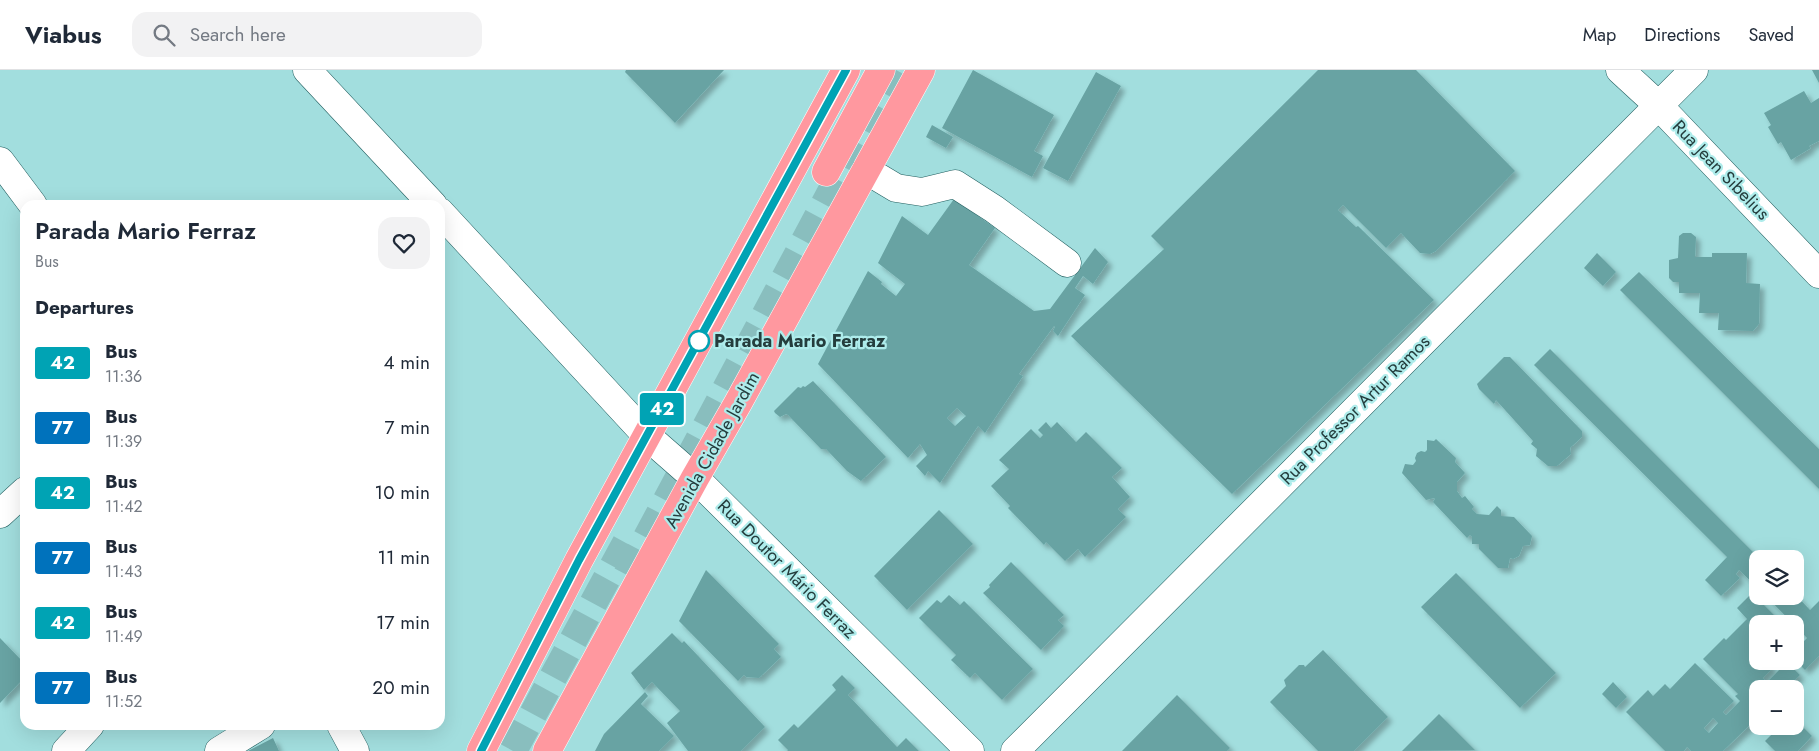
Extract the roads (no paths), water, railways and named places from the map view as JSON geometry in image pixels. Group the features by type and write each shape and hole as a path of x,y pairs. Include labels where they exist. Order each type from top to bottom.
{"highway":[{"path":"481,751 579,560 846,70"},
{"path":"826,172 881,70"},
{"name":"Avenida Cidade Jardim","path":"547,751 920,70"}],"street":[{"path":"308,70 428,200"},
{"name":"Rua Jean Sibelius","path":"1620,70 1658,106 1819,274"},
{"name":"Rua Professor Artur Ramos","path":"1015,751 1694,70"},
{"path":"0,161 29,200"},
{"path":"866,170 896,188 922,192 955,184 994,209 1067,263"},
{"name":"Rua Doutor Mário Ferraz","path":"445,217 647,436 695,478 970,751"},
{"path":"0,514 20,495"},
{"path":"66,751 85,730"},
{"path":"218,751 253,730"},
{"path":"344,730 355,751"}],"tunnel":[{"path":"627,575 896,70"},
{"path":"513,751 626,543"}],"place":[{"name":"Parada Mario Ferraz","path":"699,341"}]}
